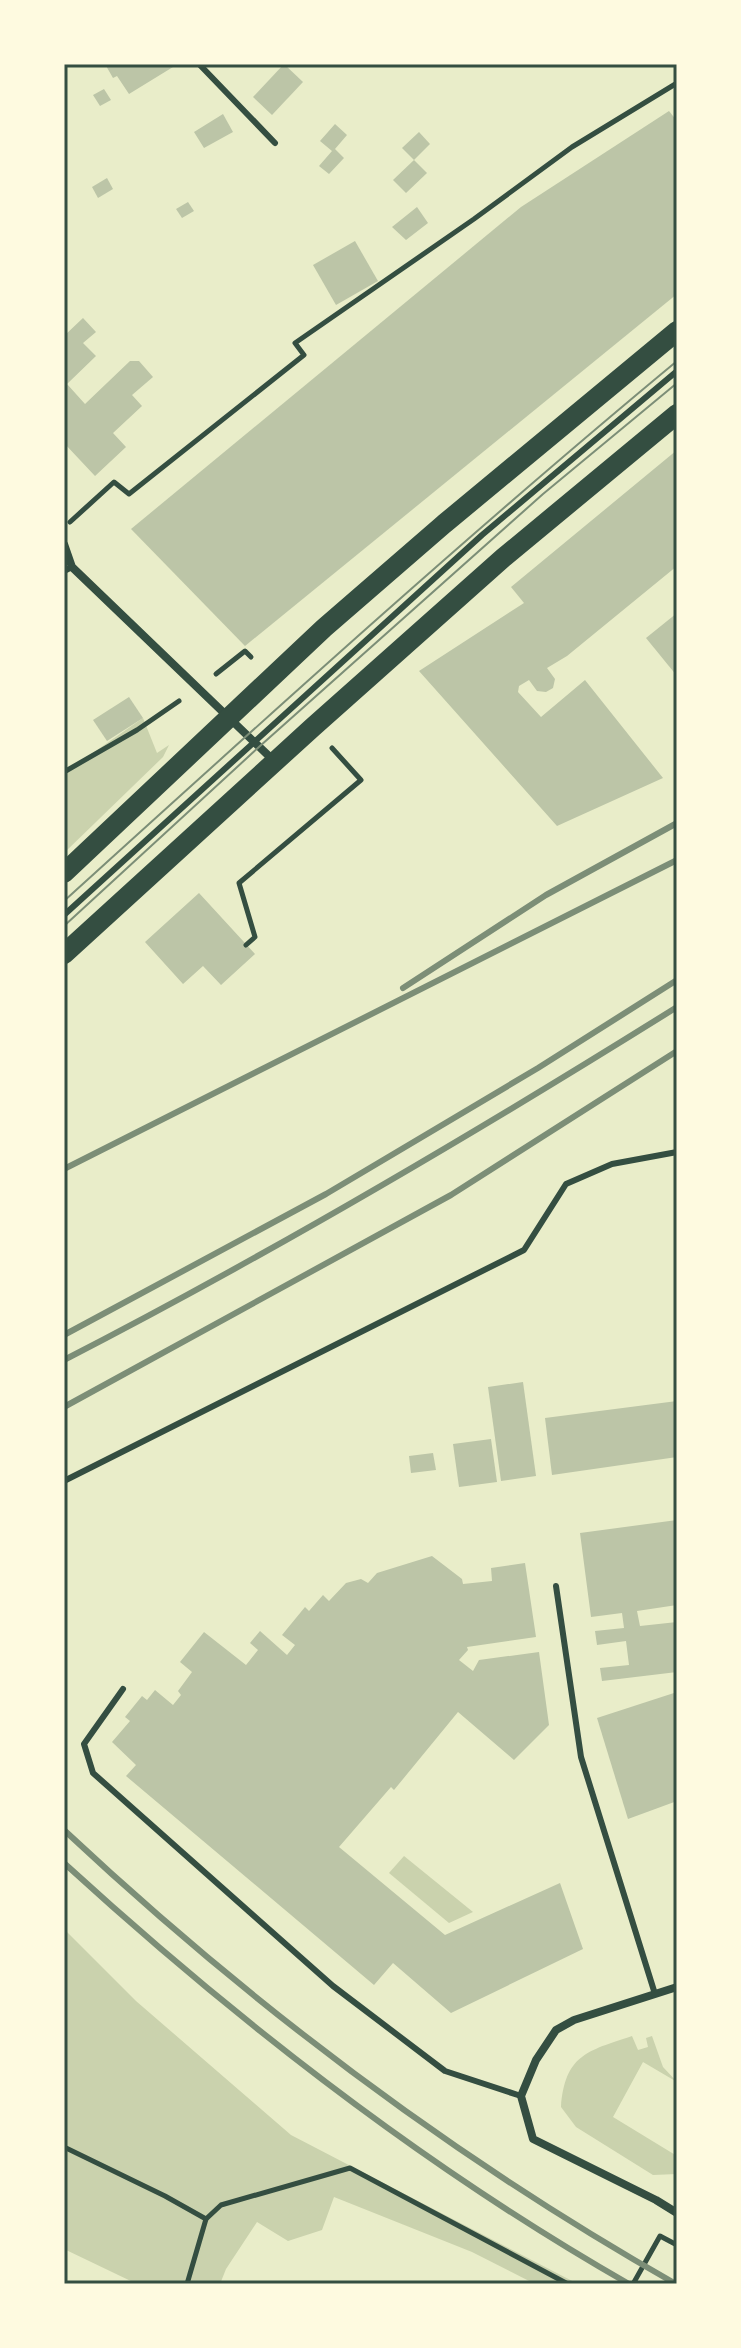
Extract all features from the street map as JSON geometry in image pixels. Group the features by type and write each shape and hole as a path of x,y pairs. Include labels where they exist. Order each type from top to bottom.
{"main road":[{"path":"64,873 324,628 677,331"},
{"path":"64,954 503,558 677,414"}],"street":[{"path":"64,544 68,569 275,761"},
{"path":"677,1987 574,2020 556,2030 536,2060 521,2096 533,2139 677,2213"}],"lane":[{"path":"199,64 275,143"},
{"path":"64,915 482,535 677,371"},
{"path":"64,1481 524,1250 566,1184 612,1164 677,1152"},
{"path":"556,1586 581,1757 655,1994"},
{"path":"123,1689 84,1744 93,1773 333,1986 445,2071 521,2096"}],"path":[{"path":"64,528 114,482 129,494 304,355 295,343 572,147 677,83"},
{"path":"64,772 137,730 197,689"},
{"path":"246,945 255,937 239,883 361,780 324,740"},
{"path":"64,2148 206,2219"},
{"path":"187,2284 206,2219 221,2205 350,2168 568,2284"},
{"path":"633,2284 660,2236 677,2245"}],"green space":[{"path":"143,718 157,753 169,745 163,757 64,853 64,773"},
{"path":"404,1856 473,1912 449,1923 389,1873"},
{"path":"64,1929 136,2001 291,2135 578,2284 535,2284 472,2252 334,2197 322,2230 288,2241 257,2222 226,2269 220,2284 137,2284 64,2249"},
{"path":"632,2036 638,2050 648,2047 646,2038 652,2036 663,2067 677,2082 643,2062 613,2117 677,2156 677,2174 653,2175 576,2127 561,2107 567,2076 581,2058 602,2046"}],"building":[{"path":"105,64 170,64 173,67 129,94 117,76 113,78"},
{"path":"284,64 303,82 272,115 253,97"},
{"path":"104,89 111,100 100,106 93,95"},
{"path":"669,111 677,121 677,294 245,646 131,529 521,207"},
{"path":"223,114 233,132 204,148 194,132"},
{"path":"335,124 347,135 335,149 344,158 329,174 319,166 332,151 320,141"},
{"path":"419,132 430,144 414,160 402,148"},
{"path":"414,160 427,173 406,193 393,180"},
{"path":"107,178 113,189 98,198 92,187"},
{"path":"188,202 194,211 182,218 176,209"},
{"path":"417,207 428,223 406,240 392,227"},
{"path":"355,241 378,281 336,305 313,265"},
{"path":"83,318 96,332 83,343 96,356 67,384 85,404 130,361 139,361 153,377 132,395 142,406 113,433 126,447 95,476 64,443 64,336"},
{"path":"677,450 677,566 567,656 547,668 555,679 553,688 546,692 537,691 529,680 519,686 518,692 541,717 585,680 663,778 557,826 419,671 524,603 511,587"},
{"path":"677,613 677,676 646,638"},
{"path":"129,697 143,718 107,741 93,720"},
{"path":"199,893 255,954 221,985 203,966 183,984 145,942"},
{"path":"523,1382 536,1476 501,1481 488,1387"},
{"path":"677,1401 677,1457 552,1475 545,1418"},
{"path":"491,1439 497,1482 459,1487 453,1444"},
{"path":"433,1453 436,1470 411,1473 409,1456"},
{"path":"677,1520 677,1605 637,1611 640,1626 677,1622 677,1672 602,1681 600,1668 629,1665 626,1641 597,1645 595,1631 624,1628 622,1613 591,1617 580,1533"},
{"path":"432,1556 462,1579 463,1584 492,1581 491,1568 525,1563 536,1637 467,1647 468,1650 459,1660 473,1671 479,1660 539,1652 549,1725 514,1760 458,1712 394,1790 391,1787 339,1847 445,1935 560,1883 583,1949 451,2013 393,1963 374,1985 126,1776 136,1765 112,1742 130,1721 125,1717 142,1696 147,1700 155,1690 173,1705 181,1695 178,1691 192,1672 180,1662 204,1632 246,1665 258,1650 250,1643 260,1631 287,1655 295,1645 282,1635 305,1607 309,1611 323,1595 329,1601 346,1583 361,1579 368,1583 377,1573"},
{"path":"677,1692 677,1801 628,1819 597,1718"}],"tram line":[{"path":"64,901 444,560 677,361"},
{"path":"64,926 543,494 677,383"}],"railway":[{"path":"403,988 546,895 677,823"},
{"path":"64,1169 677,860"},
{"path":"64,1335 326,1194 538,1068 677,980"},
{"path":"64,1360 374,1190 677,1007"},
{"path":"64,1407 451,1195 677,1051"},
{"path":"64,1830 207,1957 356,2075 512,2184 676,2284"},
{"path":"64,1863 197,1979 335,2089 479,2191 629,2284"}]}
